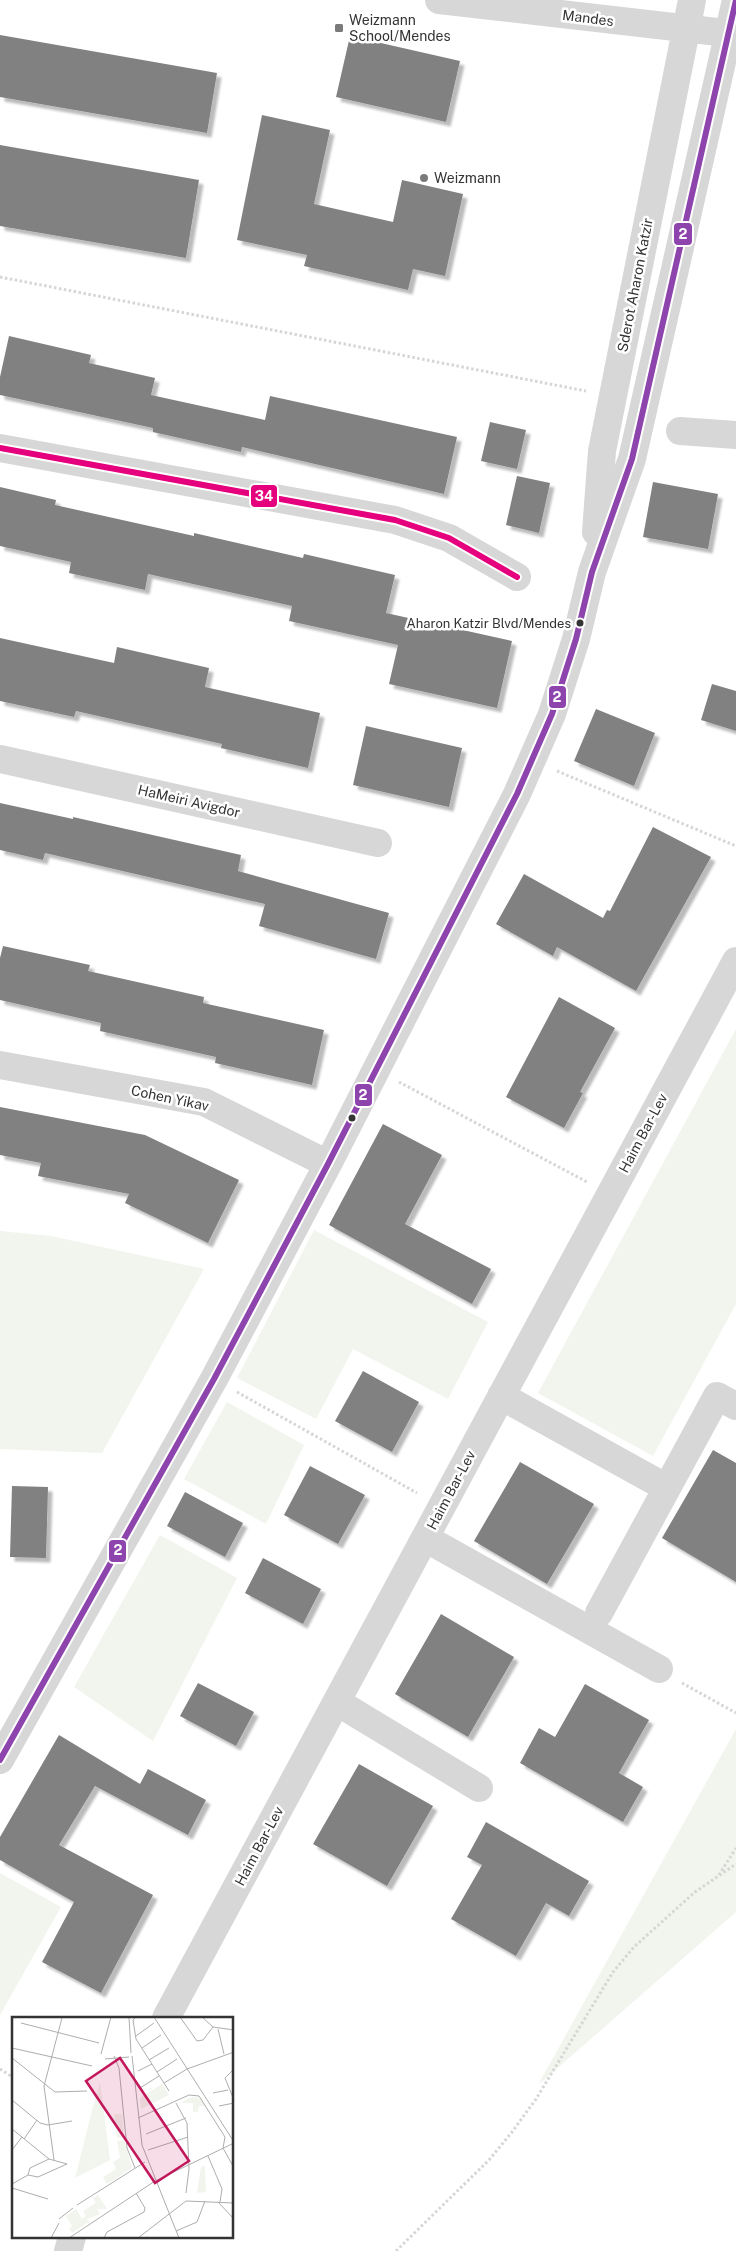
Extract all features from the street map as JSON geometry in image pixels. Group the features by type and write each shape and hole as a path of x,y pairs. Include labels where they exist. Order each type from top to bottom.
{"street":[{"name":"Mandes","path":"439,0 733,34"},
{"name":"Sderot Aharon Katzir","path":"592,572 602,451 692,0"},
{"name":"Sderot Aharon Katzir","path":"0,1760 214,1379 328,1164 516,794 552,714 576,639 592,572 632,459 733,34 736,0"},
{"path":"680,431 736,435"},
{"path":"0,448 395,520 449,538 517,577"},
{"name":"HaMeiri Avigdor","path":"0,759 378,844"},
{"name":"Haim Bar-Lev","path":"167,2017 501,1396 734,969"},
{"name":"Cohen Yikav","path":"0,1065 204,1102 328,1164"},
{"path":"501,1396 667,1488"},
{"path":"599,1613 717,1396 736,1406"},
{"path":"425,1538 659,1669"},
{"path":"337,1702 479,1788"},
{"path":"68,2251 72,2238"}],"path":[{"path":"0,277 613,397"},
{"path":"531,760 736,846"},
{"path":"376,1070 610,1195"},
{"path":"214,1379 442,1507"},
{"path":"686,1685 736,1713"},
{"path":"718,1878 736,1848"},
{"path":"396,2251 489,2160 512,2132 536,2099 613,1972 695,1892 736,1864"},
{"path":"0,2069 12,2077"}],"shaded area":[{"path":"736,1029 736,1304 653,1456 538,1393"},
{"path":"314,1230 488,1322 448,1399 353,1349 316,1419 237,1378"},
{"path":"0,1231 51,1236 204,1269 102,1453 0,1449"},
{"path":"227,1402 304,1445 266,1524 184,1479"},
{"path":"160,1535 237,1578 153,1741 74,1687"},
{"path":"736,1729 736,1912 538,2085"},
{"path":"0,1873 61,1907 0,2015"}],"building":[{"path":"0,35 217,73 207,133 0,97"},
{"path":"350,36 460,61 446,122 336,97"},
{"path":"262,115 330,130 314,204 393,222 402,180 463,194 445,276 413,269 408,290 304,266 307,255 237,240"},
{"path":"0,145 199,180 186,258 0,226"},
{"path":"9,336 91,355 89,363 155,378 151,395 265,420 270,396 457,437 444,494 242,447 241,452 153,432 153,428 0,395 0,377"},
{"path":"490,422 526,430 517,469 481,461"},
{"path":"517,476 550,483 539,533 506,525"},
{"path":"653,482 718,494 708,549 643,537"},
{"path":"0,487 56,500 55,505 194,536 194,533 303,558 304,554 395,575 386,613 512,641 497,708 389,684 398,645 289,621 292,606 148,574 145,590 69,573 71,562 0,546"},
{"path":"0,638 114,663 117,647 209,668 205,687 320,713 308,768 221,748 222,744 76,711 74,717 0,701"},
{"path":"712,684 736,691 736,731 701,720"},
{"path":"596,709 655,733 634,786 574,761"},
{"path":"366,726 462,748 449,807 353,785"},
{"path":"0,803 73,819 73,817 241,855 238,871 389,913 376,959 259,926 265,904 45,853 43,860 0,850"},
{"path":"653,827 711,857 636,991 557,947 553,956 496,924 524,874 603,918 607,910 610,911"},
{"path":"3,946 90,965 88,971 204,997 203,1003 324,1030 312,1085 215,1063 216,1057 100,1031 101,1023 0,1000 0,958"},
{"path":"559,997 615,1028 580,1092 583,1093 564,1128 506,1097"},
{"path":"0,1107 145,1135 239,1180 208,1243 125,1203 129,1194 38,1176 41,1163 0,1155"},
{"path":"383,1124 442,1155 405,1224 491,1269 472,1304 329,1225"},
{"path":"363,1371 419,1402 392,1452 335,1421"},
{"path":"713,1450 736,1463 736,1582 662,1538"},
{"path":"520,1462 594,1504 547,1584 474,1541"},
{"path":"310,1466 365,1495 338,1544 284,1515"},
{"path":"12,1486 48,1487 46,1558 10,1557"},
{"path":"185,1492 243,1523 225,1557 167,1526"},
{"path":"263,1558 321,1589 303,1624 245,1593"},
{"path":"441,1614 514,1657 468,1737 395,1694"},
{"path":"198,1683 254,1712 236,1746 180,1716"},
{"path":"585,1684 649,1720 619,1773 643,1787 623,1822 520,1763 539,1728 555,1737"},
{"path":"59,1735 140,1784 148,1769 206,1800 188,1835 95,1786 59,1845 153,1895 101,1993 42,1962 74,1902 0,1860 0,1837"},
{"path":"359,1764 433,1806 387,1886 313,1844"},
{"path":"486,1822 589,1881 569,1916 546,1903 516,1956 451,1919 482,1865 467,1857"}],"transit line":[{"name":"2","path":"0,1760 214,1379 328,1164 517,794 552,714 576,639 592,572 632,459 736,0"},
{"name":"34","path":"0,448 395,520 449,538 517,577"}],"place":[{"name":"Weizmann School/Mendes","path":"339,28"},
{"name":"Weizmann","path":"424,178"},
{"name":"Aharon Katzir Blvd/Mendes","path":"580,623"}]}
